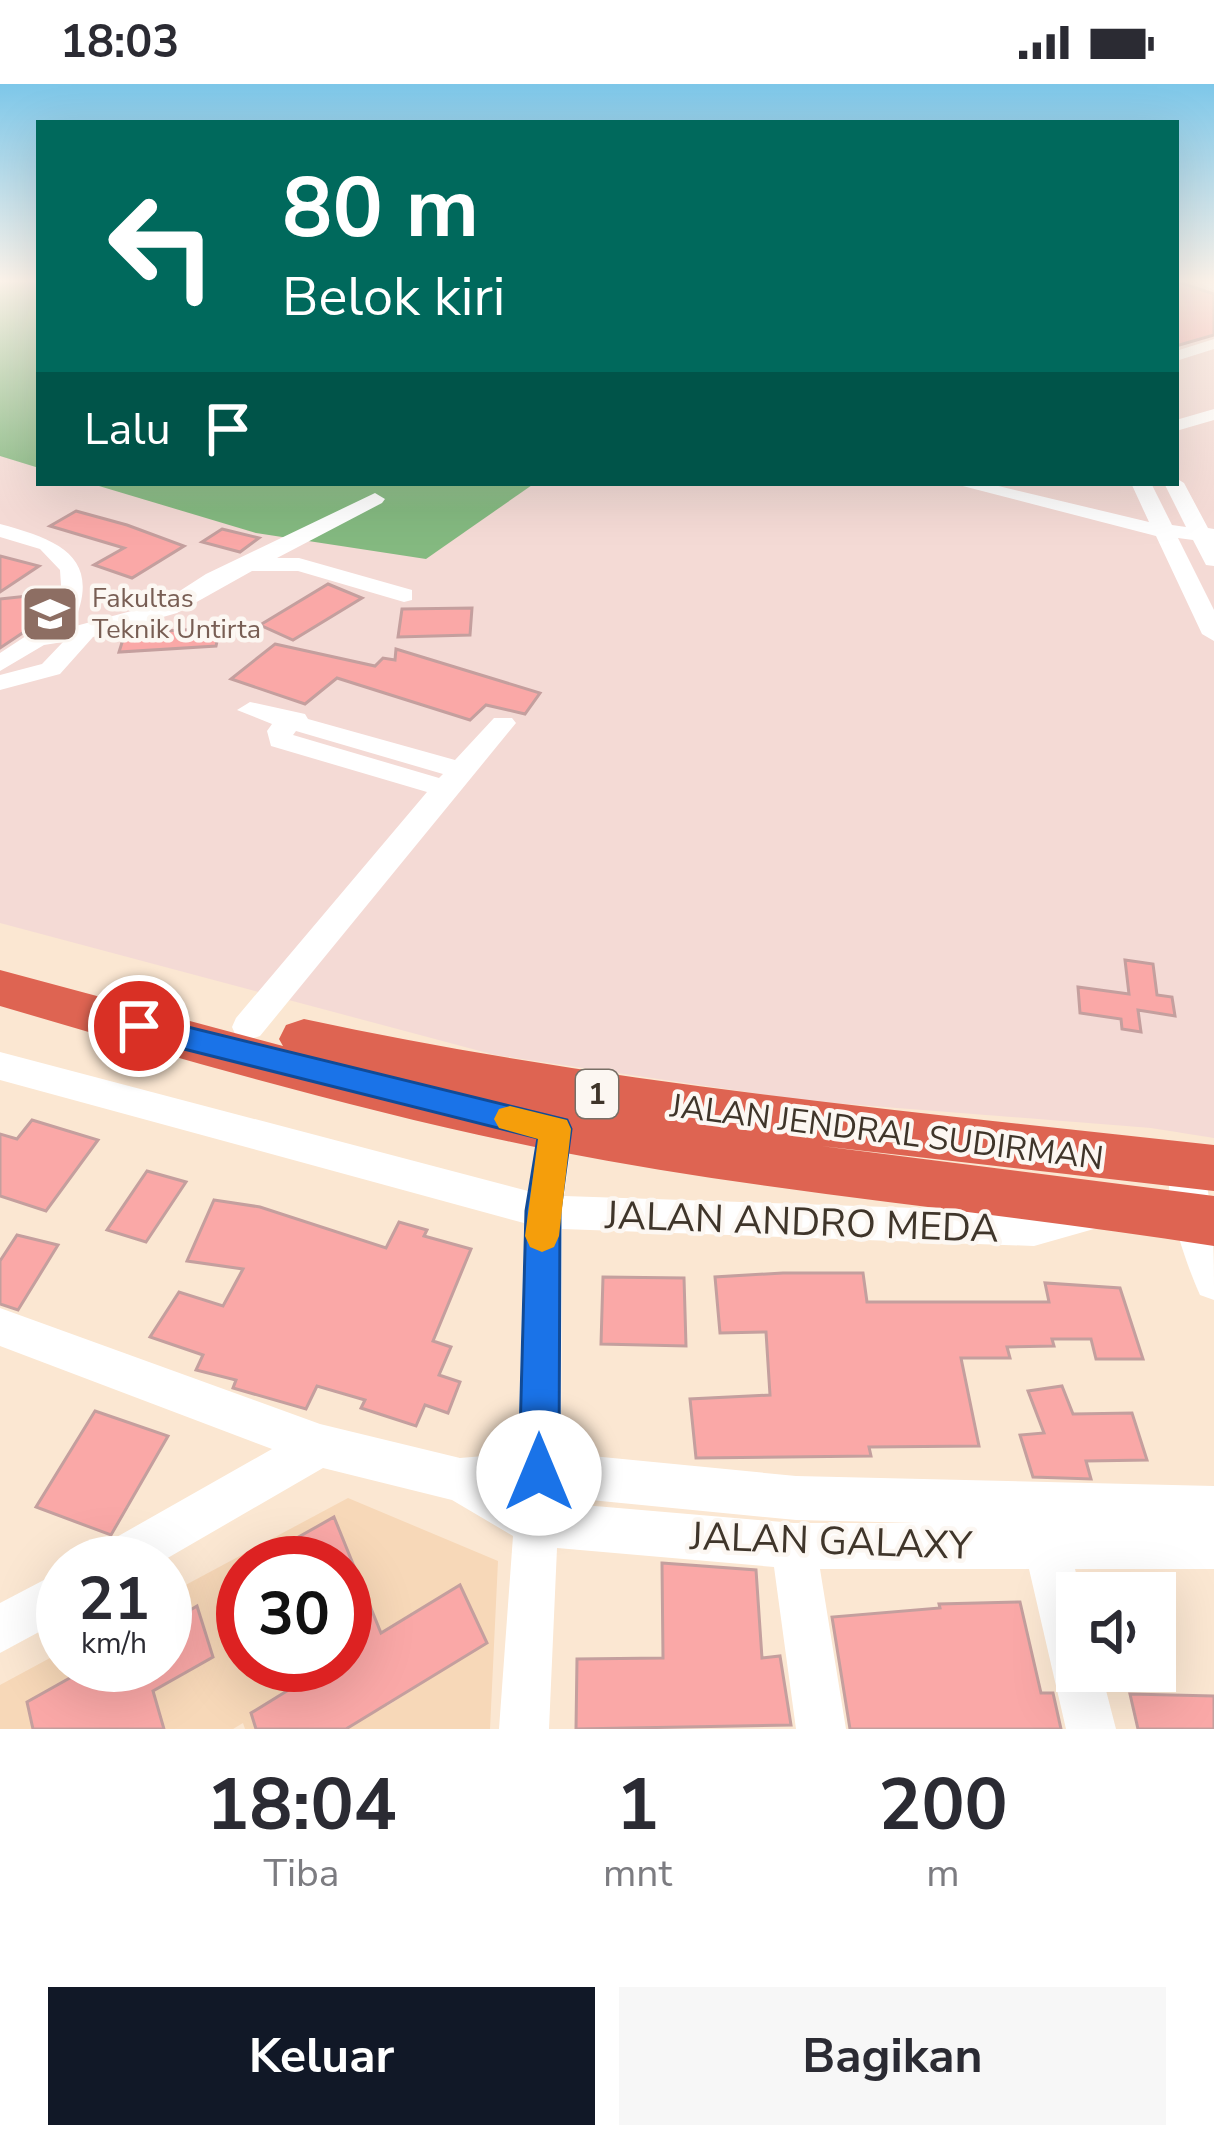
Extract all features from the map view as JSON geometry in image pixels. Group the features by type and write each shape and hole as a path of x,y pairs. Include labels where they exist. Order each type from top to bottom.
{"highway":[{"name":"JALAN JENDRAL SUDIRMAN","path":"0,957 248,1027 445,1070 1204,1183"},
{"name":"1","path":"0,988 229,1052 555,1129 821,1172 1117,1208 1204,1183"}],"street":[{"path":"1179,409 1214,397"},
{"path":"1179,425 1214,414"},
{"path":"977,486 1162,531 1208,534"},
{"path":"1143,486 1162,531 1211,619"},
{"path":"1176,486 1208,534 1214,560"},
{"path":"0,664 37,639 169,608 214,579 375,499"},
{"path":"0,530 47,545 71,568 73,600 57,634"},
{"path":"249,564 299,566 404,595"},
{"path":"0,683 51,669 87,630"},
{"path":"250,710 296,719 453,779"},
{"path":"248,1027 503,723"},
{"name":"JALAN ANDRO MEDA","path":"0,1066 543,1211 1034,1228 1117,1208"},
{"path":"524,1729 539,1473 543,1211 555,1129"},
{"path":"1204,1183 1214,1282"},
{"name":"JALAN GALAXY","path":"0,1328 320,1446 460,1480 534,1523 794,1546 1214,1546"},
{"path":"163,1536 320,1446"},
{"name":"JALAN GALAXY","path":"460,1480 539,1473 796,1498 1214,1508"},
{"path":"1046,1544 1091,1729"},
{"path":"794,1546 821,1729"},
{"path":"0,1629 36,1608"}],"shaded area":[{"path":"0,358 36,358 36,486 1179,486 1179,358 1214,358 1214,1138 1151,1128 808,1101 495,1055 0,923"},
{"path":"348,1498 498,1561 490,1729 346,1729 377,1709 370,1692 372,1668 387,1706 486,1643 460,1586 372,1640 372,1536 342,1536 334,1517 301,1536 277,1536"},
{"path":"216,1569 216,1692 285,1692 251,1713 256,1729 245,1729 243,1723 233,1729 164,1729 154,1692 192,1692 192,1669 212,1657 198,1607 192,1610 192,1582"},
{"path":"36,1666 36,1692 46,1692 28,1702 33,1729 0,1729 0,1685"}],"green space":[{"path":"0,358 36,358 36,467 0,456"},
{"path":"99,486 531,486 426,559 256,533"}],"building":[{"path":"76,511 184,546 132,578 94,565 124,548 50,526"},
{"path":"222,529 259,538 240,552 202,542"},
{"path":"0,556 39,566 0,592"},
{"path":"328,584 362,598 293,640 260,625"},
{"path":"56,593 44,626 27,630 0,648 0,599"},
{"path":"472,608 470,635 398,637 402,609"},
{"path":"220,628 216,646 119,652 125,633"},
{"path":"275,644 375,666 383,658 395,660 396,649 540,693 525,714 486,705 470,720 337,678 305,704 231,679"},
{"path":"1125,960 1153,964 1157,995 1172,997 1175,1016 1138,1010 1141,1032 1122,1029 1121,1019 1080,1013 1078,987 1129,994"},
{"path":"32,1120 98,1140 46,1211 0,1196 0,1134 17,1139"},
{"path":"147,1171 186,1182 146,1242 107,1230"},
{"path":"214,1200 260,1207 386,1248 399,1222 427,1230 424,1236 471,1249 433,1341 451,1347 439,1375 460,1382 448,1413 425,1405 416,1426 361,1408 365,1400 317,1386 306,1409 233,1388 236,1380 196,1370 203,1355 150,1337 179,1292 223,1306 243,1269 187,1261"},
{"path":"17,1235 58,1245 18,1310 0,1304 0,1261"},
{"path":"863,1273 867,1302 1049,1302 1045,1283 1120,1288 1143,1359 1096,1359 1091,1339 1052,1339 1054,1346 1007,1347 1010,1358 961,1358 979,1446 869,1447 871,1456 696,1458 690,1399 770,1395 766,1332 720,1333 715,1277"},
{"path":"603,1277 684,1278 686,1346 601,1344"},
{"path":"1062,1386 1073,1414 1132,1413 1147,1460 1086,1461 1091,1479 1033,1477 1020,1435 1044,1433 1028,1391"},
{"path":"95,1411 168,1436 111,1535 36,1507"},
{"path":"334,1517 342,1536 300,1536"},
{"path":"662,1563 756,1570 762,1658 780,1656 791,1725 576,1729 577,1659 663,1658"},
{"path":"460,1585 487,1643 346,1729 256,1729 251,1713 285,1692 372,1692 372,1611 381,1633"},
{"path":"1020,1602 1041,1693 1053,1693 1061,1729 850,1729 832,1617 940,1608 939,1604"},
{"path":"197,1606 213,1657 192,1669 192,1609"},
{"path":"45,1692 153,1692 164,1729 33,1729 27,1702"},
{"path":"1130,1694 1214,1696 1214,1729 1138,1729"}],"slow traffic":[{"path":"510,1119 555,1129 542,1236"}],"place":[{"name":"Fakultas Teknik Untirta","path":"50,614"}],"route":[{"path":"139,1026 229,1052 555,1129 543,1211 539,1473"}]}
